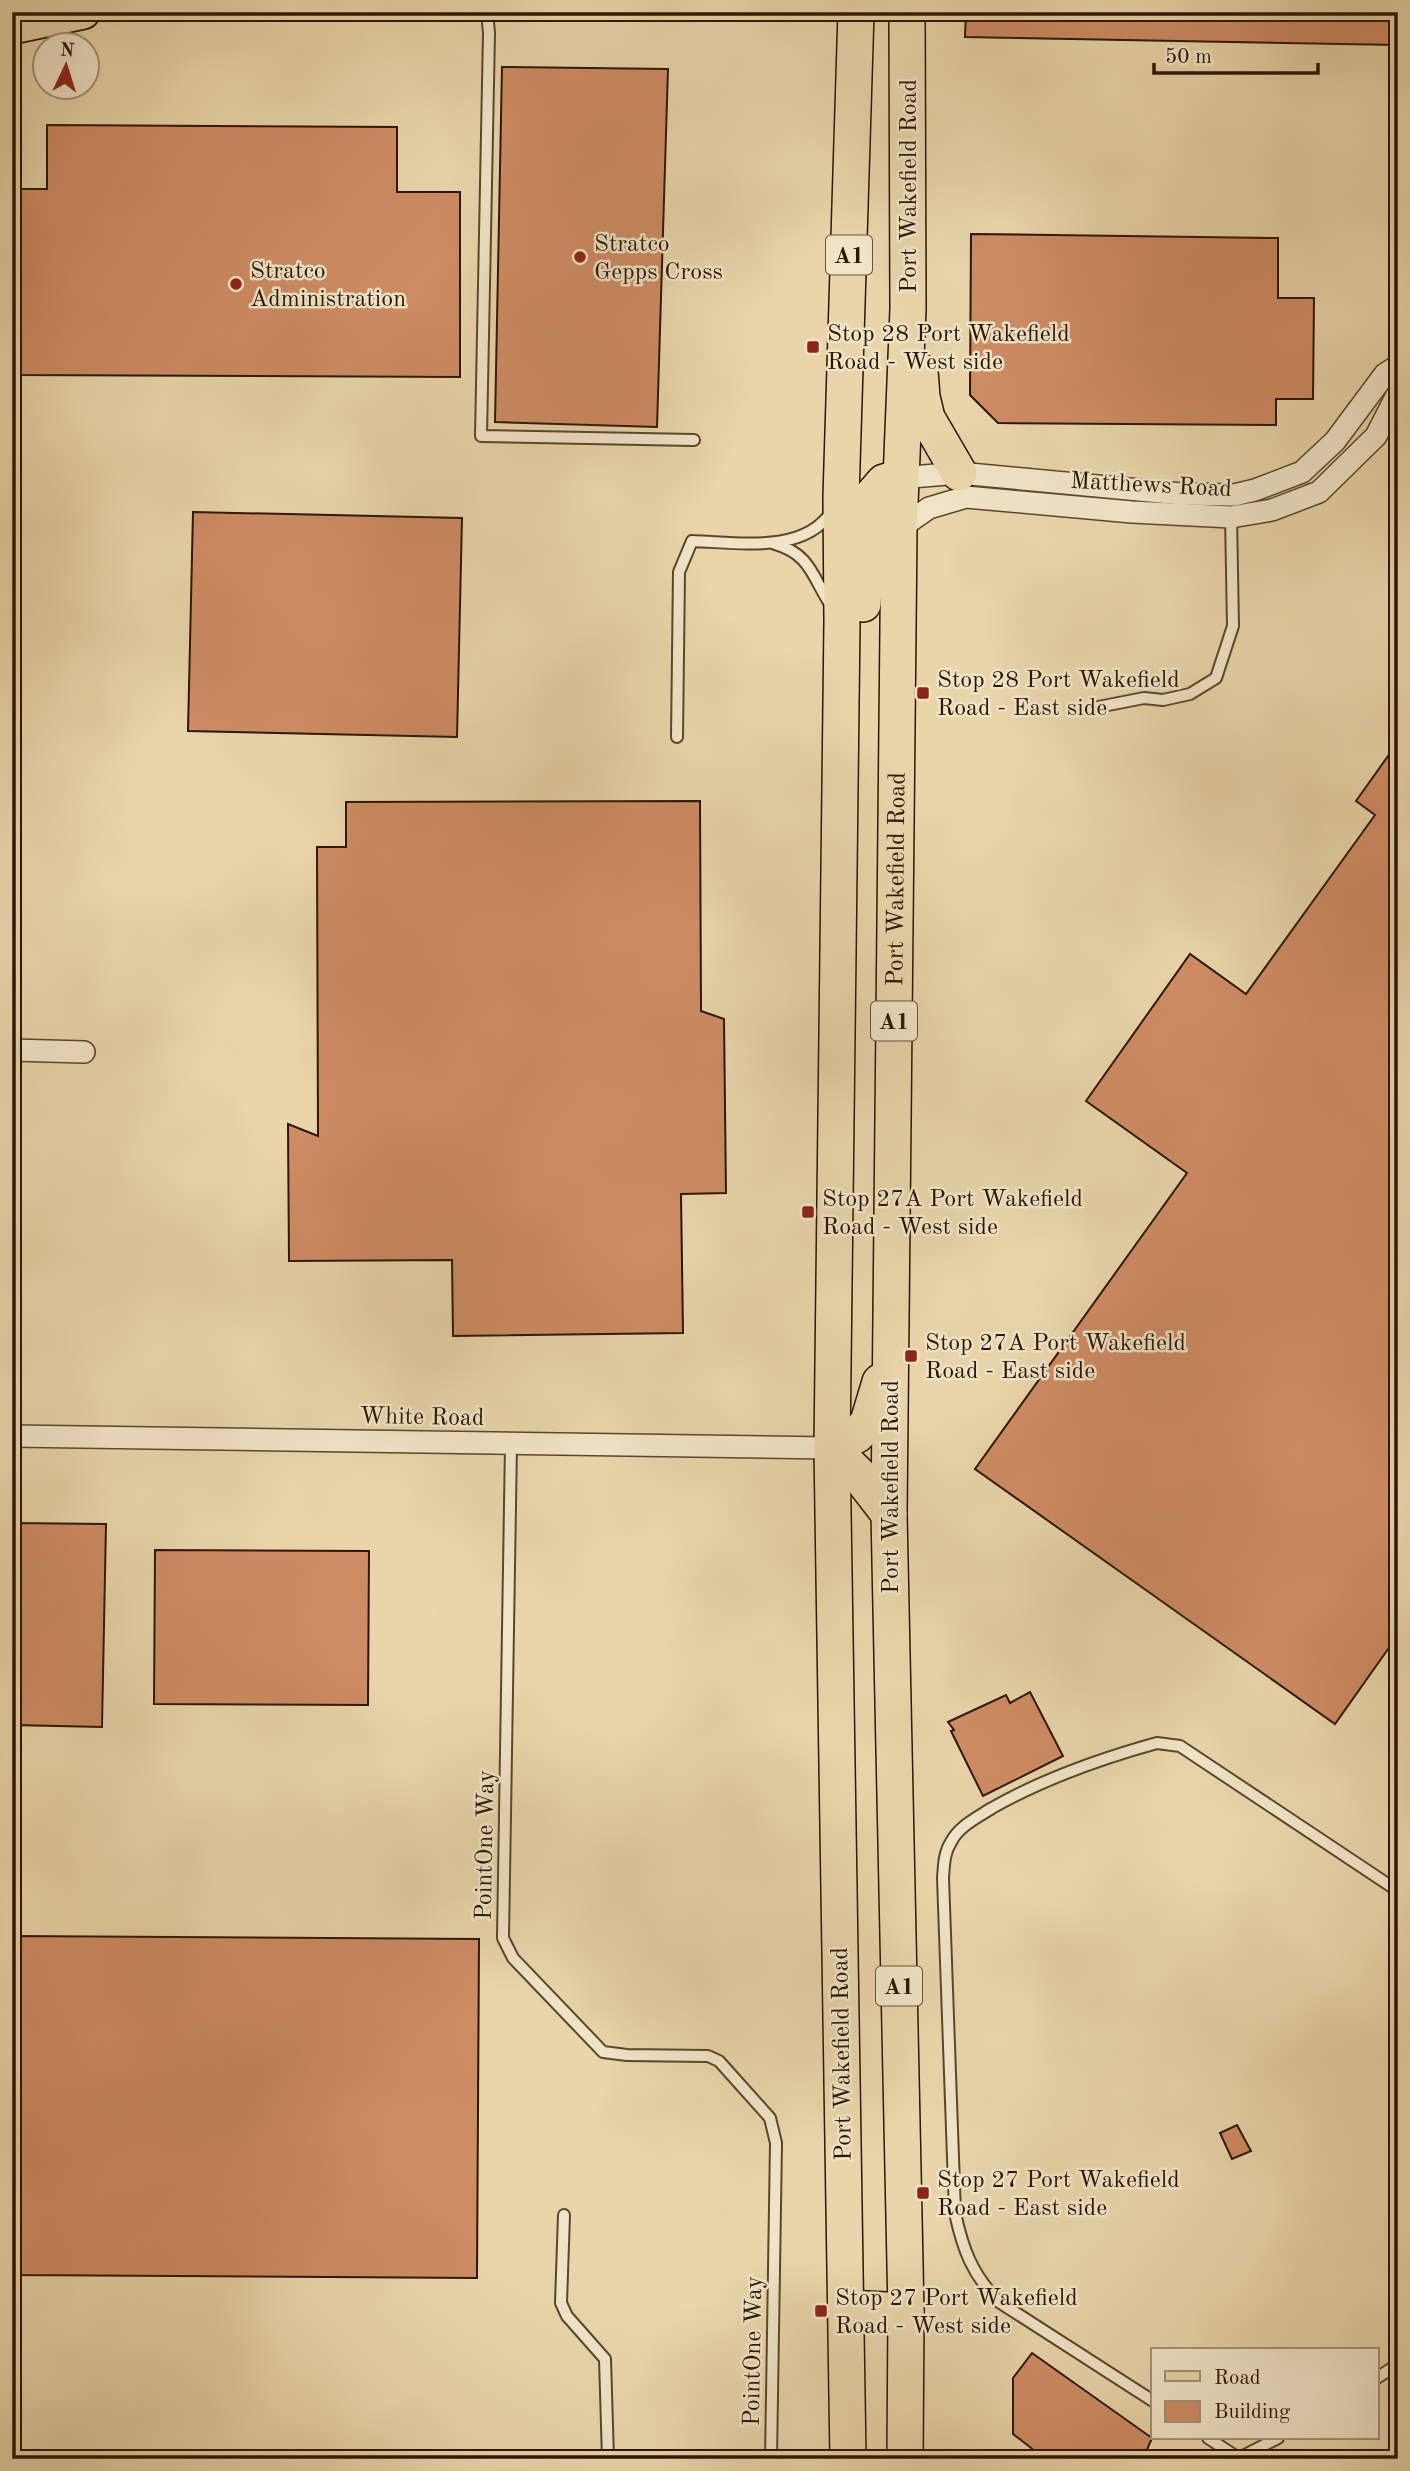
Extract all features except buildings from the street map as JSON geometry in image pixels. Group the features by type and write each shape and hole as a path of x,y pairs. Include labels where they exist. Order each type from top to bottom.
{"highway":[{"name":"Port Wakefield Road","path":"848,2459 831,1448 842,621 841,497 856,12"},
{"path":"898,12 909,78"},
{"name":"Port Wakefield Road","path":"905,2459 906,2311 889,1514 899,529 908,309 908,12"},
{"path":"908,309 920,371 923,408 959,473"},
{"path":"841,664 861,629 871,497 884,482 900,478"},
{"path":"889,1514 858,1474 831,1448 857,1435 868,1422 890,1352"},
{"path":"846,2308 906,2311"}],"main road":[{"path":"12,27 83,12"}],"street":[{"name":"Matthews Road","path":"900,478 959,473 1182,494 1234,495 1303,472 1335,441 1385,374 1398,366"},
{"name":"Matthews Road","path":"899,529 929,508 966,497 1132,512 1231,517 1272,510 1319,492 1376,436 1398,393"},
{"path":"12,1050 84,1052"},
{"name":"White Road","path":"12,1436 831,1448"}],"lane":[{"path":"489,12 481,436 694,440"},
{"path":"1098,707 1144,698 1164,700 1190,694 1216,678 1233,626 1231,517 1234,495"},
{"path":"677,737 679,572 692,541 772,543 800,537 821,526 841,497"},
{"path":"772,543 789,548 810,567 828,602 842,621"},
{"name":"PointOne Way","path":"511,1444 503,1938 513,1958 603,2052 708,2056 719,2061 770,2118 776,2143 771,2459"},
{"path":"1151,2400 999,2302 980,2282 968,2260 955,2213 943,1878 945,1854 952,1839 966,1825 987,1812 1026,1789 1066,1771 1157,1742 1170,1743 1180,1746 1398,1891"},
{"path":"564,2215 561,2303 567,2316 605,2359 608,2459"},
{"path":"1378,2377 1398,2364"},
{"path":"1211,2440 1239,2458 1274,2440"}],"place":[{"name":"Stratco Gepps Cross","path":"580,257"},
{"name":"Stratco Administration","path":"236,284"},
{"name":"Stop 28 Port Wakefield Road - West side","path":"813,347"},
{"name":"Stop 28 Port Wakefield Road - East side","path":"923,693"},
{"name":"Stop 27A Port Wakefield Road - West side","path":"808,1212"},
{"name":"Stop 27A Port Wakefield Road - East side","path":"911,1356"},
{"name":"Stop 27 Port Wakefield Road - East side","path":"923,2193"},
{"name":"Stop 27 Port Wakefield Road - West side","path":"821,2311"}]}
